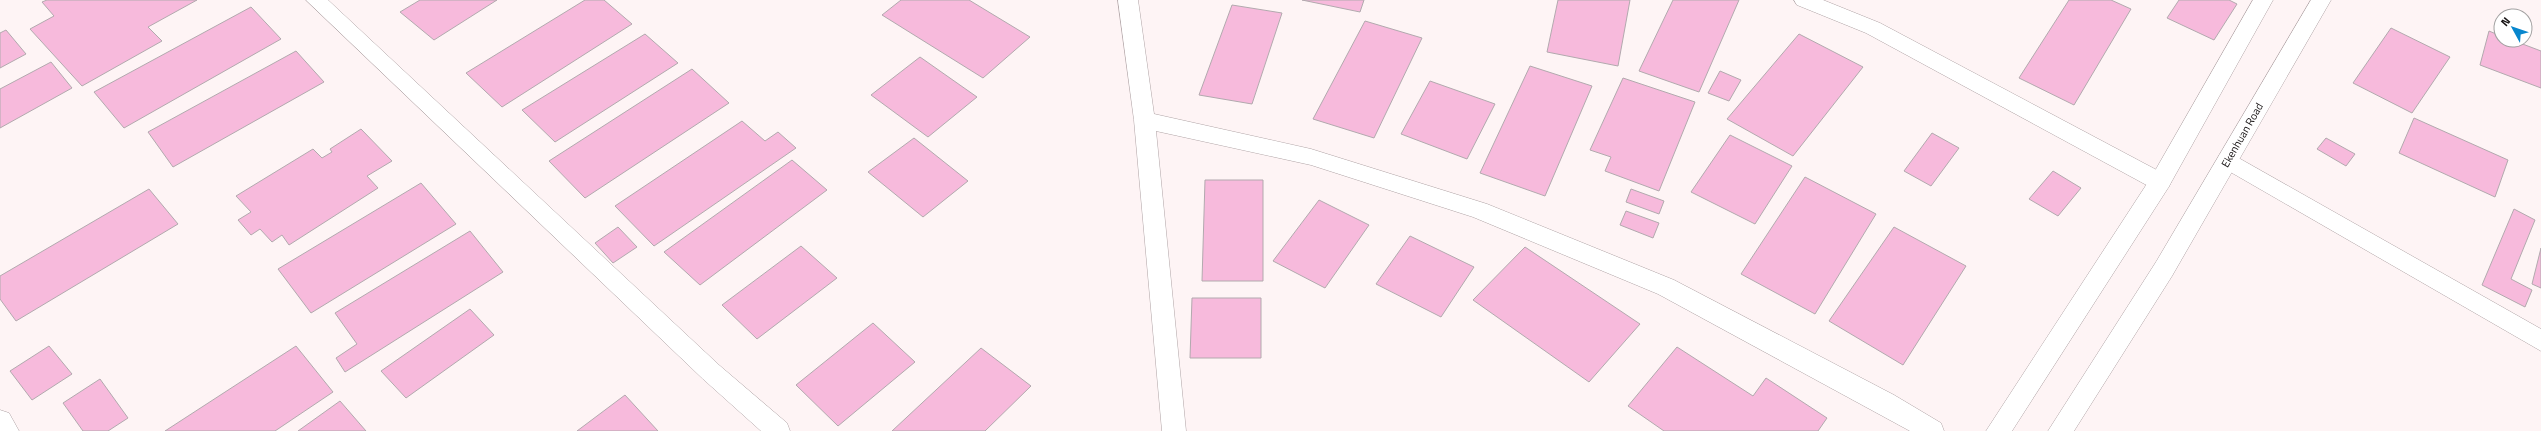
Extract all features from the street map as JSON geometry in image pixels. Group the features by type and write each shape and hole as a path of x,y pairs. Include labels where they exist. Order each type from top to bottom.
{"street":[{"path":"316,0 694,356 778,431"},
{"path":"1128,0 1144,120 1174,431"},
{"path":"1804,0 1873,28 2160,182"},
{"path":"1998,431 2160,182 2263,0"},
{"name":"Ekenhuan Road","path":"2060,431 2164,269 2320,0"},
{"path":"1144,120 1311,157 1479,210 1666,287 1885,403 1932,431"},
{"path":"2228,160 2541,341"},
{"path":"0,421 7,431"}],"building":[{"path":"47,0 197,0 148,27 162,41 82,86 30,29 54,16 42,2"},
{"path":"420,0 497,0 434,40 400,12"},
{"path":"585,0 604,0 632,24 502,107 466,73"},
{"path":"901,0 969,0 1030,37 983,78 882,15"},
{"path":"1302,0 1364,0 1360,12"},
{"path":"1558,0 1630,0 1618,66 1547,52"},
{"path":"1673,0 1739,0 1699,92 1639,71"},
{"path":"2069,0 2111,0 2131,9 2074,105 2019,78"},
{"path":"2179,0 2229,0 2237,4 2214,40 2167,18"},
{"path":"1232,5 1282,13 1252,104 1199,95"},
{"path":"251,7 281,39 124,128 94,92"},
{"path":"1365,21 1422,38 1374,138 1313,119"},
{"path":"2391,28 2450,57 2412,113 2353,83"},
{"path":"6,30 26,54 0,68 0,33"},
{"path":"2489,31 2493,33 2493,48 2533,48 2541,51 2541,88 2480,65"},
{"path":"645,34 678,63 555,142 522,110"},
{"path":"1799,34 1863,67 1793,156 1727,119"},
{"path":"296,51 324,82 173,167 148,132"},
{"path":"920,57 977,97 928,137 871,95"},
{"path":"51,62 72,88 0,128 0,89"},
{"path":"1530,66 1592,86 1545,196 1480,173"},
{"path":"692,69 729,103 585,198 549,161"},
{"path":"1720,71 1741,80 1729,101 1708,93"},
{"path":"1623,78 1695,102 1659,191 1605,171 1611,157 1590,150"},
{"path":"1430,81 1495,104 1467,159 1401,134"},
{"path":"2414,118 2508,160 2495,197 2399,153"},
{"path":"742,121 765,141 778,132 796,148 654,246 615,206"},
{"path":"361,129 392,161 367,176 378,188 289,245 282,235 272,242 260,229 251,235 238,220 251,212 236,196 313,149 322,158 332,152 330,149"},
{"path":"1932,133 1959,148 1931,186 1904,171"},
{"path":"1730,135 1792,166 1755,224 1691,192"},
{"path":"914,138 968,181 923,217 868,172"},
{"path":"2326,138 2355,154 2346,166 2317,149"},
{"path":"792,160 827,190 700,285 664,252"},
{"path":"2053,171 2081,188 2058,216 2029,199"},
{"path":"1805,177 1876,214 1815,314 1741,274"},
{"path":"1205,180 1263,180 1263,281 1202,281"},
{"path":"421,183 456,224 311,313 278,269"},
{"path":"149,189 178,224 16,321 0,299 0,276"},
{"path":"1631,189 1664,201 1659,214 1626,202"},
{"path":"1319,200 1369,225 1325,288 1273,261"},
{"path":"2514,209 2535,220 2511,279 2532,290 2525,307 2482,285"},
{"path":"1626,211 1659,223 1653,238 1620,225"},
{"path":"618,227 637,247 613,263 595,243"},
{"path":"1894,227 1966,266 1903,365 1829,321"},
{"path":"470,231 503,272 345,372 336,358 357,344 335,313"},
{"path":"1410,236 1474,267 1441,317 1376,284"},
{"path":"801,246 837,278 757,339 722,305"},
{"path":"1525,247 1640,324 1589,382 1473,300"},
{"path":"2541,248 2541,288 2532,284"},
{"path":"1192,298 1261,298 1261,358 1190,358"},
{"path":"470,309 494,335 406,398 381,371"},
{"path":"873,323 915,362 838,426 796,385"},
{"path":"49,346 72,374 32,400 10,371"},
{"path":"296,346 333,392 275,431 165,431"},
{"path":"1677,347 1753,396 1766,378 1827,418 1818,431 1664,431 1628,406"},
{"path":"981,348 1031,386 985,431 892,431"},
{"path":"100,379 128,418 108,431 83,431 63,403"},
{"path":"625,395 658,431 577,431"},
{"path":"340,401 366,431 298,431"}]}
